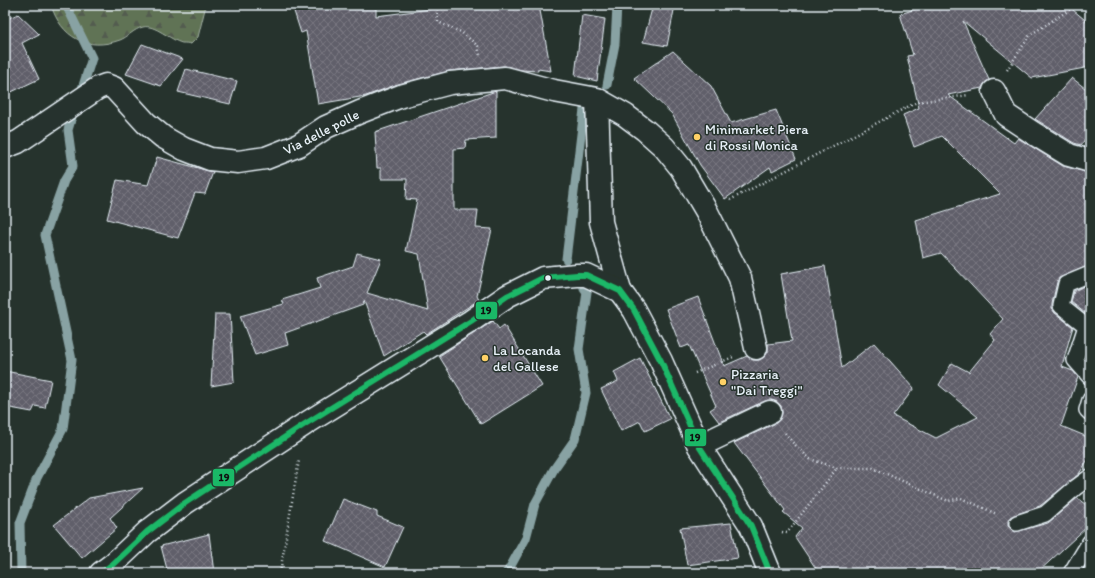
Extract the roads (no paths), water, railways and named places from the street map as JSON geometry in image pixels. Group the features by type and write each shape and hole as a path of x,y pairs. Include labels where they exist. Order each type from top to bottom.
{"street":[{"name":"Via delle polle","path":"5,147 18,142 98,88 106,85 114,88 146,123 163,137 184,149 210,159 238,162 266,158 300,146 326,127 360,112 401,96 450,84 505,78 554,91 597,99"},
{"path":"994,91 1006,114 1069,155 1090,161"},
{"path":"597,99 625,115 645,130 664,147 681,168 708,212 740,278 756,348"},
{"path":"597,99 601,222 620,291 634,310 647,333 699,446 751,526 770,573"},
{"path":"100,573 113,564 146,532 185,503 305,424 471,321 507,296 543,278 565,275 586,275 620,291"},
{"path":"699,446 770,412"}],"lane":[{"path":"1090,274 1066,284 1061,306 1086,326 1075,360 1090,377"},
{"path":"1090,400 1087,410 1090,413"},
{"path":"1017,523 1045,514 1090,477"},
{"path":"1071,573 1090,542"}],"waterway":[{"path":"66,5 92,58 80,95"},
{"path":"607,85 615,44 617,5"},
{"path":"21,573 20,523 37,478 63,429 72,360 45,235 64,181 73,166 68,130 75,107"},
{"path":"566,259 584,109"},
{"path":"506,573 526,538 535,504 554,469 575,439 586,393 579,349 587,292 584,288"}],"place":[{"name":"Minimarket Piera di Rossi Monica","path":"697,137"},
{"name":"La Locanda del Gallese","path":"485,358"},
{"name":"Pizzaria \"Dai Treggi\"","path":"723,382"}]}
